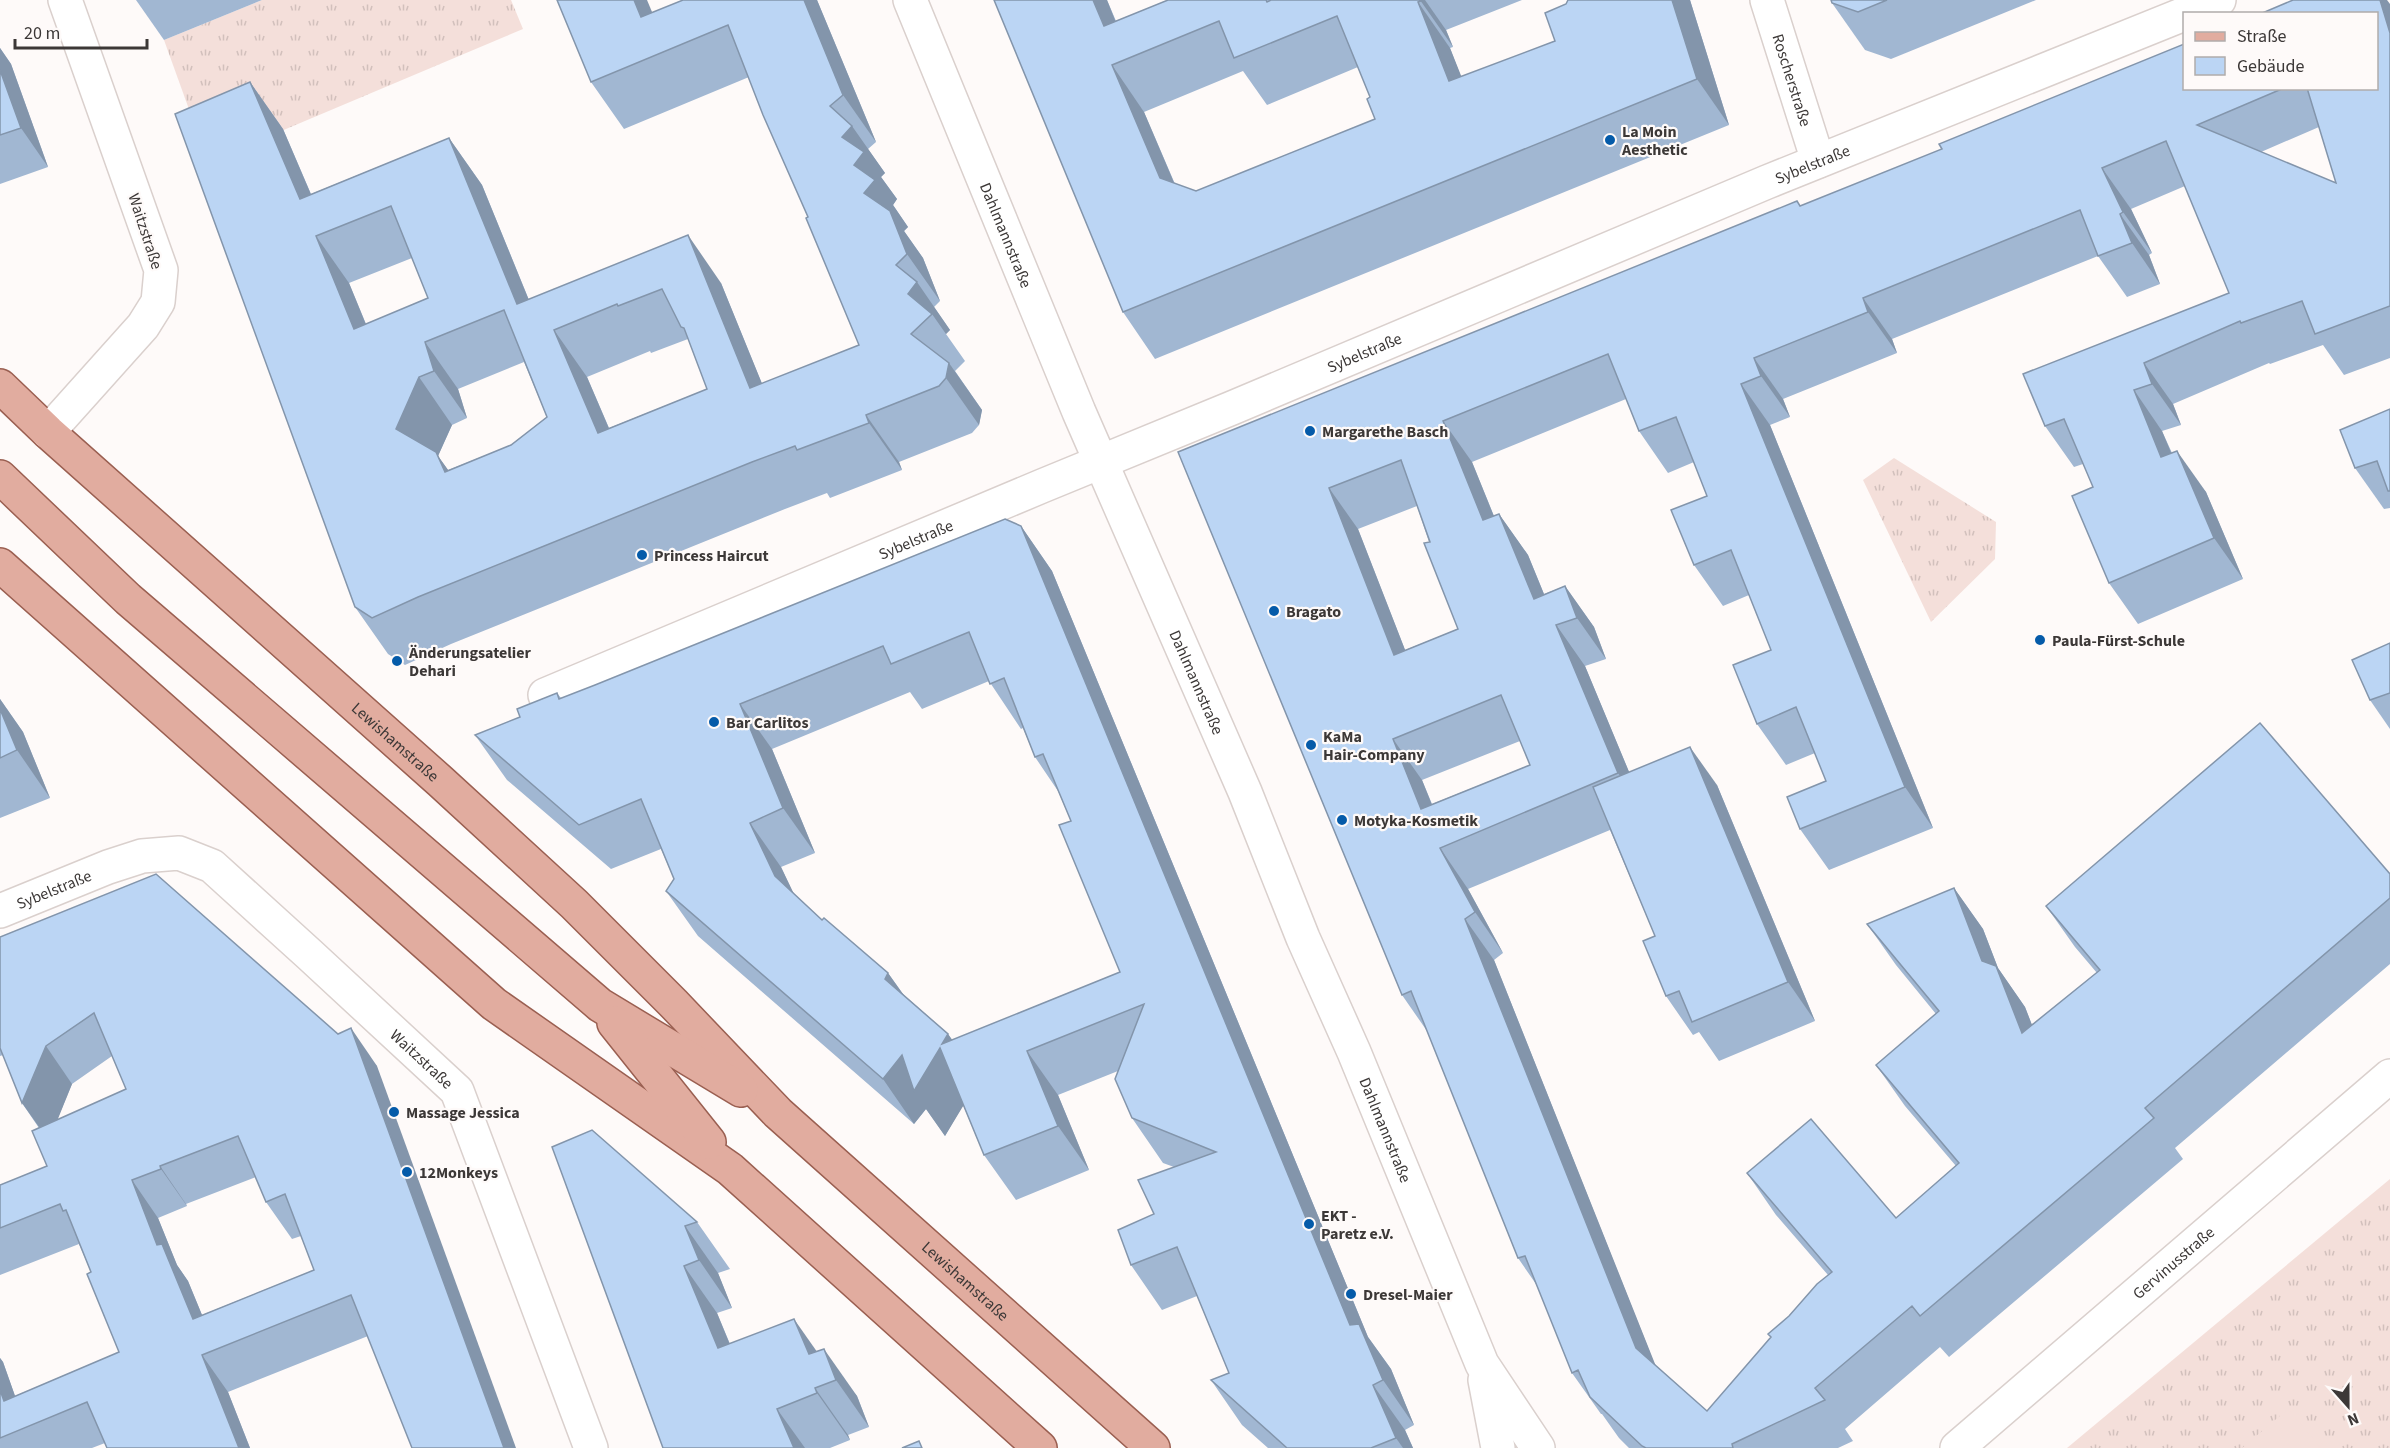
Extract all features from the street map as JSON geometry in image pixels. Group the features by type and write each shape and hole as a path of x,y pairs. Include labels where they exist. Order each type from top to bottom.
{"main road":[{"name":"Lewishamstraße","path":"0,386 48,432 440,781 574,904 673,1002 778,1113 1153,1448"},
{"name":"Lewishamstraße","path":"0,477 128,599 600,1005 778,1113"},
{"name":"Lewishamstraße","path":"0,565 494,1004 730,1169 1040,1448"},
{"name":"Lewishamstraße","path":"600,1005 730,1169"}],"street":[{"name":"Waitzstraße","path":"48,432 144,326 158,302 162,270 65,0"},
{"name":"Dahlmannstraße","path":"910,0 1101,462 1245,792 1303,938 1354,1052 1482,1364 1538,1448"},
{"name":"Roscherstraße","path":"1767,0 1818,161"},
{"name":"Sybelstraße","path":"2190,12 2219,0"},
{"name":"Sybelstraße","path":"545,695 1818,161 2183,15"},
{"name":"Waitzstraße","path":"108,867 142,856 179,853 212,866 457,1091 591,1448"},
{"name":"Sybelstraße","path":"0,912 108,867"},
{"name":"Gervinusstraße","path":"1957,1448 2390,1076"},
{"name":"Dahlmannstraße","path":"1482,1364 1498,1448"}],"green space":[{"path":"262,0 511,0 523,29 208,162 164,40"},
{"path":"1894,458 1996,522 1995,559 1931,622 1863,480"},
{"path":"2390,1179 2390,1448 2067,1448"},
{"path":"2288,1409 2321,1448 2242,1448"}],"building":[{"path":"557,0 634,0 641,17 683,0 804,0 843,95 830,106 852,126 842,137 864,152 854,165 875,180 864,193 890,211 907,254 896,265 917,282 908,294 932,314 911,334 949,363 946,378 939,386 866,415 869,423 797,450 795,446 752,462 418,597 372,618 355,607 175,114 250,82 300,199 449,138 517,304 688,235 750,388 859,345 728,25 591,82","holes":["391,206 428,298 354,329 316,236","662,289 681,327 684,328 707,389 598,433 554,330 617,304 618,306","504,310 547,417 511,445 445,472 436,452 396,429 419,377 434,371 425,342"]},
{"path":"994,0 1093,0 1104,26 1168,0 1266,0 1267,2 1271,0 1420,0 1418,2 1449,81 1555,41 1545,13 1566,4 1568,0 1672,0 1697,79 1123,312","holes":["1337,16 1370,97 1367,99 1375,119 1196,191 1160,178 1112,65 1219,21 1234,58"]},
{"path":"1831,0 1887,0 1858,12 1832,3"},
{"path":"2293,0 2380,0 2390,33 2390,306 2315,334 2302,301 2241,323 2240,321 2144,363 2152,384 2134,390 2161,457 2177,451 2214,538 2109,583 2072,496 2093,487 2064,419 2045,426 2023,374 2229,293 2166,141 2102,168 2123,212 2120,214 2132,243 2098,256 2080,210 1863,298 1868,312 1754,358 1761,376 1741,384 1905,787 1800,829 1787,797 1826,781 1796,707 1757,724 1733,665 1771,650 1731,550 1694,565 1671,510 1707,496 1676,417 1639,431 1608,354 1443,421 1483,520 1499,514 1534,599 1565,586 1577,618 1556,625 1618,773 1440,848 1475,912 1465,919 1636,1348 1707,1411 1771,1337 1768,1334 1789,1316 1817,1284 1832,1272 1747,1173 1811,1119 1896,1218 1959,1163 1876,1065 1939,1011 1867,924 1954,888 1982,961 1996,966 2022,1033 2100,970 2046,906 2260,723 2390,874 2390,898 2145,1108 2154,1118 1920,1316 1912,1306 1815,1388 1825,1400 1732,1444 1733,1448 1646,1448 1642,1446 1590,1397 1578,1370 1572,1373 1525,1256 1518,1258 1411,991 1402,995 1178,452 1797,201 1800,206 1942,149 1939,144 2183,44 2183,90 2279,90 2197,125 2336,183 2308,90 2378,90 2378,12 2265,12","holes":["1401,460 1430,542 1424,543 1458,629 1394,655 1329,488","1501,695 1530,765 1421,809 1393,739"]},
{"path":"0,70 21,128 0,135"},
{"path":"2390,409 2390,491 2388,491 2377,461 2355,468 2340,430"},
{"path":"1005,519 1021,526 1350,1325 1359,1324 1383,1380 1373,1385 1396,1438 1371,1448 1287,1448 1211,1380 1229,1373 1177,1247 1131,1265 1118,1230 1154,1214 1138,1180 1216,1152 1132,1118 1115,1079 1144,1004 1027,1051 1058,1126 984,1155 940,1048 914,1091 902,1055 883,1079 666,891 674,879 641,799 579,825 475,735 520,717 517,709 557,693 559,699","holes":["969,632 990,684 1004,678 1035,757 1043,754 1071,821 1059,825 1120,972 942,1044 948,1034 885,979 888,973 824,918 822,920 775,876 750,823 783,808 740,704 883,646 891,664"]},
{"path":"2390,643 2390,693 2370,700 2352,660"},
{"path":"0,709 17,750 0,758"},
{"path":"1690,747 1788,982 1692,1022 1679,991 1666,996 1643,941 1655,936 1593,787"},
{"path":"156,874 338,1034 351,1028 504,1448 412,1448 351,1295 202,1355 239,1448 107,1448 87,1402 0,1438 0,1390 4,1401 119,1352 87,1274 91,1272 66,1210 63,1211 60,1204 0,1228 0,1185 47,1166 32,1131 126,1089 94,1013 46,1046 22,1103 0,1048 0,937","holes":["238,1136 266,1202 285,1194 314,1270 193,1319 162,1244 157,1245 132,1180 161,1169 160,1166"]},
{"path":"592,1130 697,1222 685,1226 699,1260 684,1266 718,1348 794,1319 809,1354 824,1349 836,1380 815,1388 817,1393 777,1409 794,1448 663,1448 552,1147"},
{"path":"919,1441 922,1448 902,1448"}],"place":[{"name":"La Moin Aesthetic","path":"1610,140"},
{"name":"Margarethe Basch","path":"1310,431"},
{"name":"Princess Haircut","path":"642,555"},
{"name":"Bragato","path":"1274,611"},
{"name":"Paula-Fürst-Schule","path":"2040,640"},
{"name":"Änderungsatelier Dehari","path":"397,661"},
{"name":"Bar Carlitos","path":"714,722"},
{"name":"KaMa Hair-Company","path":"1311,745"},
{"name":"Motyka-Kosmetik","path":"1342,820"},
{"name":"Massage Jessica","path":"394,1112"},
{"name":"12Monkeys","path":"407,1172"},
{"name":"EKT - Paretz e.V.","path":"1309,1224"},
{"name":"Dresel-Maier","path":"1351,1294"}]}
